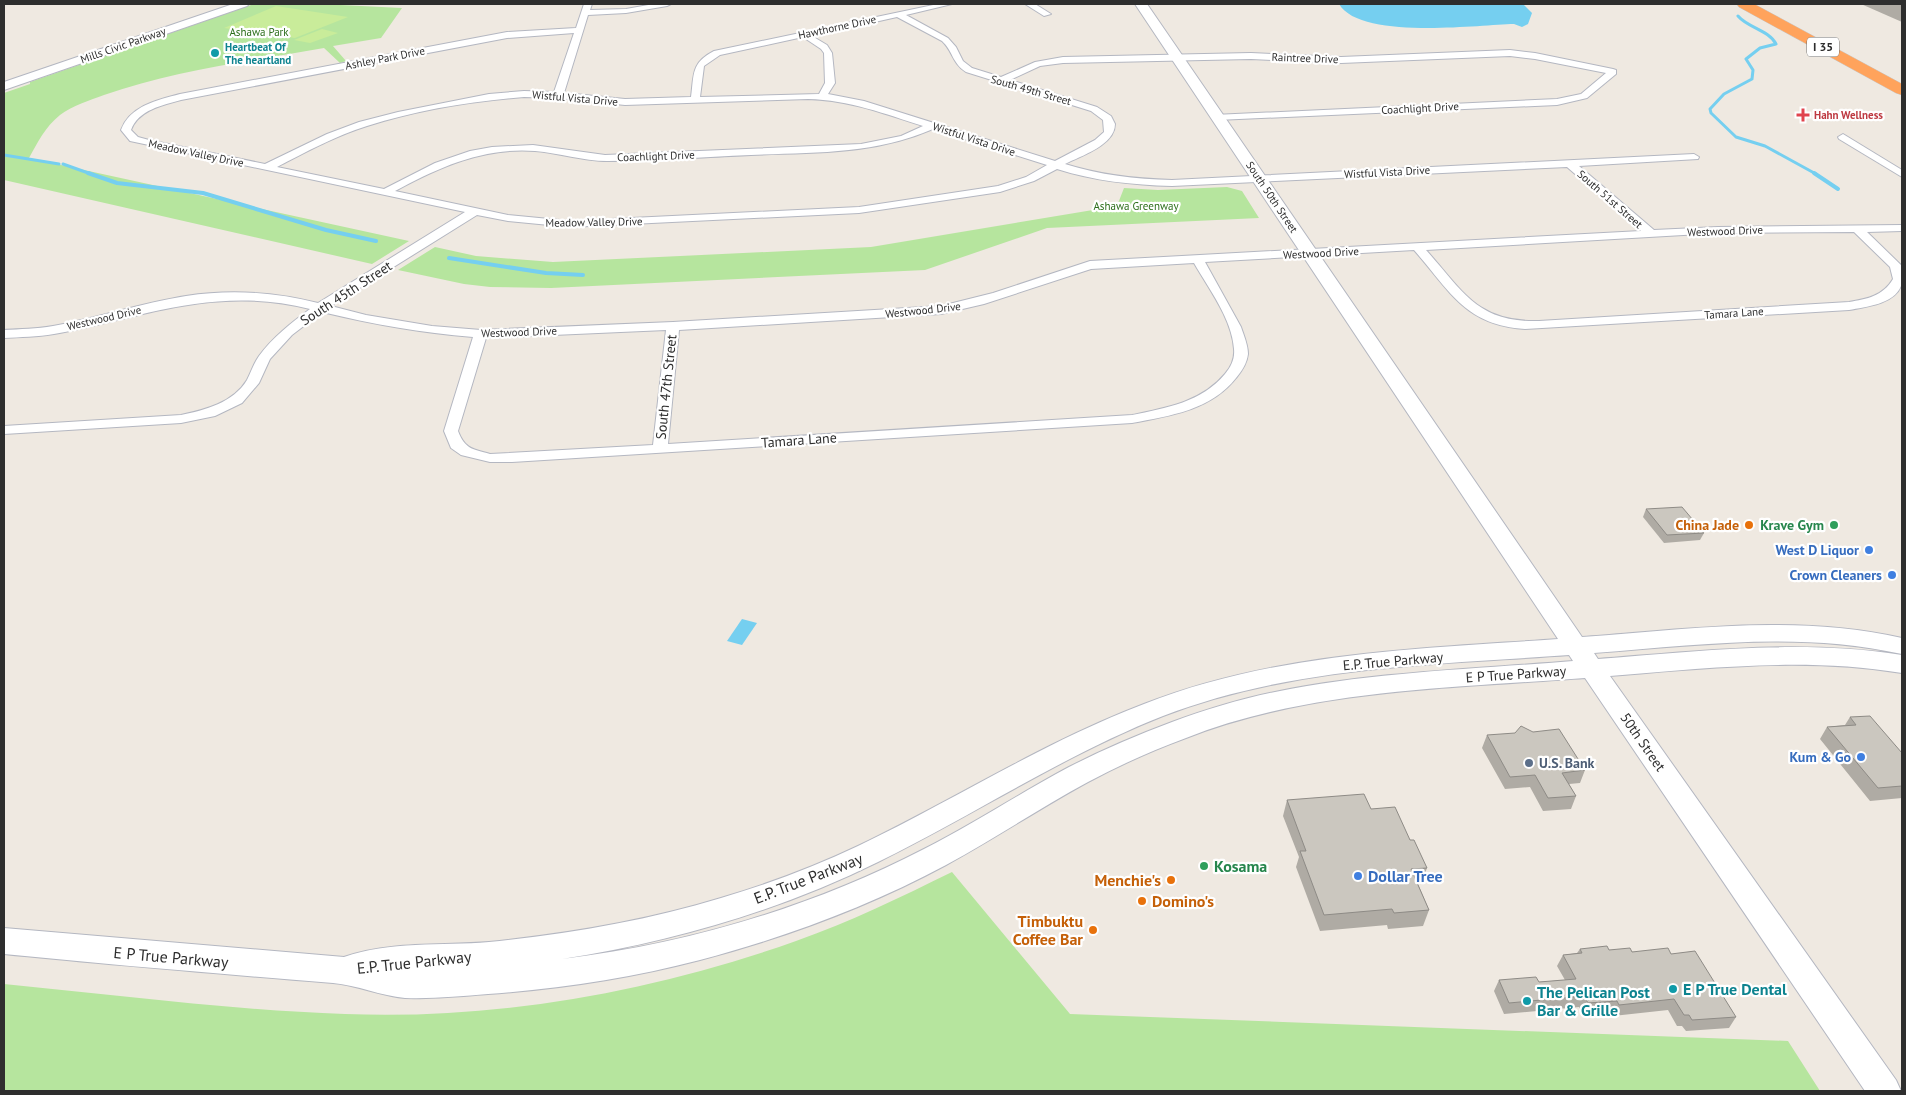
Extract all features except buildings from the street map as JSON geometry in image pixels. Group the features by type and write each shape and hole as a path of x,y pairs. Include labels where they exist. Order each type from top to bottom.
{"highway":[{"name":"I 35","path":"1744,4 1902,90"},
{"name":"I 35","path":"1772,4 1807,22"}],"main road":[{"name":"Mills Civic Parkway","path":"4,77 219,4"},
{"name":"Mills Civic Parkway","path":"4,86 243,4"},
{"name":"South 50th Street","path":"1140,4 1404,391"},
{"name":"50th Street","path":"1404,391 1576,646 1884,1091"},
{"name":"E.P. True Parkway","path":"339,970 410,960 456,958 539,950 614,938 690,919 815,878 879,850 1048,757 1098,732 1151,710 1205,692 1261,678 1318,668 1398,659 1752,632 1845,636 1902,646"},
{"path":"1592,668 1794,654 1845,656 1902,664"},
{"name":"E P True Parkway","path":"1440,680 1592,668"},
{"name":"E.P. True Parkway","path":"339,970 403,984 520,978 600,968 742,935 855,895 897,877 972,837 1079,774 1129,750 1181,729 1276,701 1339,690 1440,680"},
{"name":"E P True Parkway","path":"4,941 260,965 339,970"}],"street":[{"path":"558,95 586,8 626,11 667,4"},
{"name":"Hawthorne Drive","path":"696,100 700,65 709,57 726,50 948,4"},
{"path":"1029,4 1047,14"},
{"name":"South 49th Street","path":"897,14 944,39 950,45 957,62 978,74 1085,105 1108,118 1111,128 1105,138 1057,165"},
{"name":"Ashley Park Drive","path":"192,95 507,35 579,30"},
{"path":"803,34 824,47 828,53 830,83 822,96"},
{"name":"Raintree Drive","path":"1000,81 1038,64 1064,60 1251,56 1332,60 1510,53 1548,58 1613,72"},
{"name":"Coachlight Drive","path":"1217,117 1557,102 1584,96 1613,72"},
{"name":"Wistful Vista Drive","path":"266,168 331,136 381,119 489,97 524,94 558,95 616,102 822,96 862,103 1101,178 1135,182 1172,183 1694,157"},
{"name":"Meadow Valley Drive","path":"192,95 155,105 136,115 127,125 126,130 129,135 142,142 526,221 570,224 860,210 1010,187 1057,165"},
{"name":"Coachlight Drive","path":"386,192 446,161 490,150 535,148 605,158 846,148 890,142 932,126"},
{"path":"1842,137 1902,174"},
{"name":"South 51st Street","path":"1569,163 1652,234"},
{"name":"South 45th Street","path":"4,430 181,419 210,413 237,400 252,383 264,358 286,332 319,308 474,211"},
{"name":"Tamara Lane","path":"1418,248 1469,306 1491,318 1521,326 1849,306 1870,302 1890,293 1899,279 1896,266 1856,228"},
{"name":"Westwood Drive","path":"4,334 52,330 176,302 220,297 252,296 286,299 366,319 432,330 481,334 673,326 941,310 998,297 1090,265 1752,229 1902,228"},
{"name":"Tamara Lane","path":"481,334 451,431 456,445 466,452 490,458 1132,419 1172,411 1203,400 1227,383 1238,367 1242,350 1237,332 1198,260"},
{"name":"South 47th Street","path":"660,448 673,326"}],"green space":[{"name":"Ashawa Park","path":"254,4 320,4 402,8 381,38 333,46 346,61 340,63 324,48 158,79 131,86 81,104 60,115 50,125 29,158 409,241 372,264 4,180 4,93 30,84 30,82"},
{"name":"Ashawa Park","path":"276,6 348,17 295,38 224,28"},
{"path":"322,29 338,33 310,43 294,40"},
{"name":"Ashawa Greenway","path":"1227,187 1242,191 1259,218 1047,228 925,270 551,288 490,287 464,284 398,270 435,247 476,256 553,262 871,247 1117,206 1124,188 1158,190"},
{"path":"952,872 1070,1014 1788,1041 1820,1091 4,1091 4,984 217,1006 345,1014 402,1015 516,1007 574,999 630,988 742,959 836,926"}],"water":[{"path":"1339,4 1523,4 1532,13 1528,24 1522,27 1514,24 1420,28 1370,22 1351,15"},
{"path":"742,619 757,623 742,645 727,641"}],"waterway":[{"path":"1738,16 1769,35 1776,44 1760,48 1746,59 1753,70 1752,79 1724,94 1710,109 1711,113 1736,137 1765,146 1816,174"},
{"path":"4,155 59,164"},
{"path":"63,164 91,174"},
{"path":"88,173 117,183 203,193 326,230 376,241"},
{"path":"1814,173 1838,189"},
{"path":"449,258 546,273 583,275"}],"place":[{"name":"Heartbeat Of The heartland","path":"215,53"},
{"name":"Hahn Wellness","path":"1803,115"},
{"name":"China Jade","path":"1749,525"},
{"name":"Krave Gym","path":"1834,525"},
{"name":"West D Liquor","path":"1869,550"},
{"name":"Crown Cleaners","path":"1892,575"},
{"name":"Kum & Go","path":"1861,757"},
{"name":"U.S. Bank","path":"1529,763"},
{"name":"Kosama","path":"1204,866"},
{"name":"Dollar Tree","path":"1358,876"},
{"name":"Menchie's","path":"1171,880"},
{"name":"Domino's","path":"1142,901"},
{"name":"Timbuktu Coffee Bar","path":"1093,930"},
{"name":"E P True Dental","path":"1673,989"},
{"name":"The Pelican Post Bar & Grille","path":"1527,1001"}]}
